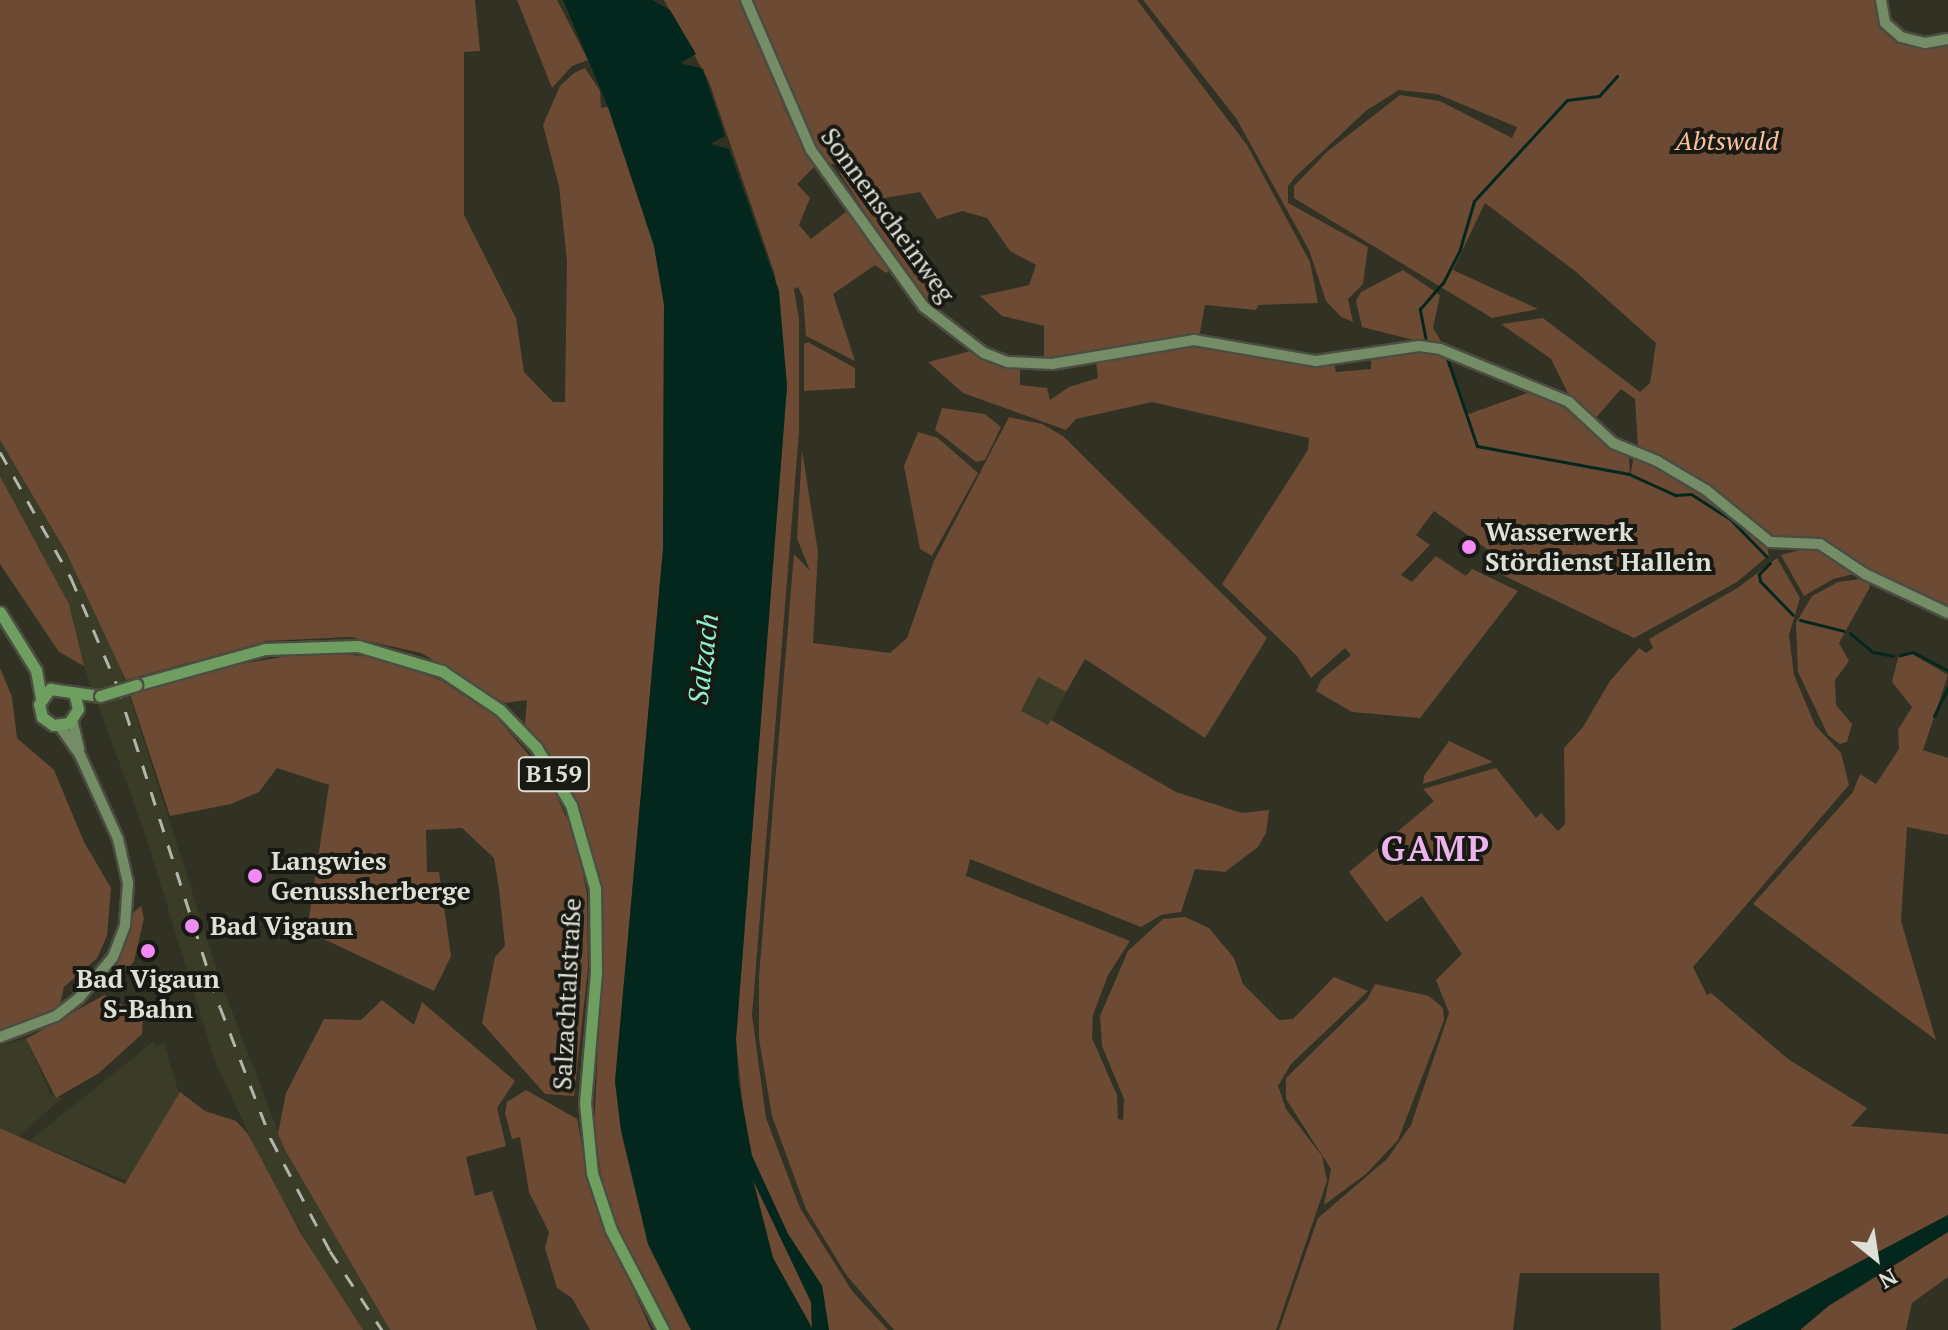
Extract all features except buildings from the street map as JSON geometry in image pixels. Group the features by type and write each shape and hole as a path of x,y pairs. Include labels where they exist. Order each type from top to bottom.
{"main road":[{"path":"0,612 36,670 42,717 60,726"},
{"name":"Salzachtalstraße","path":"75,696 100,696 265,649 358,646 442,671 500,710 530,740 571,805 593,879 596,957 585,1103 592,1173 611,1230 663,1330"},
{"path":"36,670 75,696 75,715"},
{"path":"41,698 62,687"},
{"name":"Salzachtalstraße","path":"60,726 100,696"}],"street":[{"name":"Sonnenscheinweg","path":"746,0 811,150 924,307 984,353 1008,362 1052,364 1194,340 1316,361 1419,346 1440,349 1569,402 1613,443 1657,461 1715,495 1777,545 1820,544 1865,574 1948,613"},
{"path":"1881,0 1885,23 1901,37 1925,43 1948,39"},
{"path":"75,715 80,755"},
{"path":"0,1037 56,1016 79,998 113,957 125,925 129,898 123,854 80,755 60,726"}],"shaded area":[{"path":"0,440 66,552 117,656 220,980 285,1150 390,1330 363,1330 340,1298 265,1169 215,1061 145,833 84,666 69,604 0,476"},
{"path":"1038,677 1066,692 1048,726 1020,711"},
{"path":"26,1039 51,1095 62,1098 19,1136 0,1128 0,1045"},
{"path":"153,1042 157,1048 164,1042 180,1097 130,1182 29,1141"}],"green space":[{"path":"0,0 475,0 480,51 464,52 464,215 516,318 524,372 553,402 565,402 567,261 559,186 543,125 560,86 574,73 585,68 600,91 601,108 608,107 654,246 664,304 663,549 615,1082 648,1244 691,1330 668,1330 623,1244 603,1187 594,1129 604,924 601,881 575,797 525,724 527,700 505,703 421,653 350,637 267,641 126,680 66,552 0,440"},
{"path":"517,0 557,0 588,60 572,66 552,88"},
{"path":"664,0 743,0 787,115 818,163 797,184 810,198 799,225 811,239 851,208 893,267 886,273 875,265 833,294 855,361 806,336 803,297 798,287 794,289 799,319 799,432 752,1015 766,1118 800,1208 852,1291 888,1330 829,1330 822,1286 788,1234 752,1156 744,1120 736,1039 787,386 775,275 709,82"},
{"path":"753,0 1137,0 1247,145 1310,262 1318,303 1258,305 1256,310 1205,305 1199,337 1044,360 1044,326 1002,316 980,296 1029,285 1036,265 1010,251 987,218 962,211 937,219 920,192 873,200 852,165 829,164 816,149"},
{"name":"Abtswald","path":"1143,0 1877,0 1878,18 1895,37 1948,41 1948,608 1875,575 1823,539 1777,538 1760,531 1725,498 1638,447 1635,399 1621,389 1593,421 1572,401 1551,359 1501,324 1543,318 1640,392 1650,383 1656,343 1575,271 1485,203 1453,270 1538,309 1492,318 1294,198 1294,186 1328,151 1400,95 1440,101 1512,138 1517,127 1437,94 1399,90 1367,110 1296,176 1288,186 1288,203 1368,247 1363,284 1348,299 1353,322 1341,317 1326,301 1309,250 1236,118"},
{"path":"839,172 852,179 906,252 937,278 941,296 932,303 915,290"},
{"path":"1403,270 1440,295 1433,328 1445,348 1362,327 1356,301 1361,292"},
{"path":"808,342 855,368 855,388 804,391 804,344"},
{"path":"1192,342 1334,362 1336,372 1371,369 1371,359 1409,351 1444,354 1466,415 1536,390 1564,402 1612,448 1629,456 1630,477 1634,456 1687,481 1766,544 1769,555 1737,582 1634,638 1486,567 1494,554 1434,511 1416,535 1430,545 1401,575 1412,582 1436,556 1466,576 1472,569 1518,591 1420,718 1352,712 1316,691 1321,680 1351,655 1345,648 1311,678 1297,656 1222,584 1308,450 1309,438 1152,402 1076,419 1066,430 963,393 928,362 971,351 1020,369 1020,385 1047,388 1050,400 1069,387 1098,378 1096,361 1142,356 1142,352"},
{"path":"942,408 985,414 1001,427 985,460 976,462 935,430"},
{"path":"1009,417 1042,424 1063,436 1267,638 1205,738 1085,659 1066,692 1038,677 1021,711 1048,725 1051,720 1176,792 1242,813 1269,810 1266,833 1258,847 1225,872 1195,869 1181,912 1161,915 1141,927 970,859 966,876 1130,941 1108,975 1093,1015 1092,1038 1117,1095 1118,1119 1123,1120 1124,1099 1102,1046 1100,1016 1128,951 1163,919 1185,917 1209,928 1234,958 1243,984 1279,1020 1293,1019 1334,977 1368,991 1291,1064 1278,1086 1286,1109 1322,1156 1327,1181 1276,1330 894,1330 847,1276 806,1209 772,1116 759,1039 759,976 794,554 810,571 797,538 802,450 818,552 813,643 890,653 907,638 934,561"},
{"path":"918,432 938,438 978,473 932,556 920,549 904,466"},
{"path":"0,476 69,604 84,666 59,652 0,564"},
{"path":"1815,546 1858,573 1833,579 1804,596 1781,555"},
{"path":"1777,558 1800,598 1789,635 1794,675 1815,725 1841,753 1849,785 1693,967 1707,995 1711,993 1788,1059 1867,1108 1851,1126 1948,1134 1948,1215 1731,1330 1661,1330 1659,1273 1520,1273 1513,1330 1279,1330 1318,1218 1387,1159 1411,1125 1449,1013 1436,980 1462,954 1422,896 1386,922 1349,872 1434,801 1423,789 1496,768 1536,818 1541,813 1558,831 1565,824 1564,748 1583,727 1610,681 1639,648 1646,653 1653,648 1649,639 1739,587"},
{"path":"1867,578 1870,587 1839,643 1849,661 1835,680 1836,705 1852,724 1847,742 1840,744 1828,735 1798,672 1796,623 1812,596 1838,582"},
{"path":"313,652 376,657 440,680 495,716 548,777 576,839 587,894 588,968 574,1096 545,1094 482,1023 495,957 505,946 494,858 462,828 426,830 427,872 439,872 451,956 434,991 311,933 308,924 329,785 277,768 259,792 231,804 170,816 130,694 228,666"},
{"path":"1912,654 1948,675 1923,750 1948,758 1948,835 1907,827 1901,921 1936,1040 1753,904 1853,792 1860,774 1876,784 1899,749 1898,730 1912,707 1892,682 1898,658"},
{"path":"0,668 12,697 17,738 54,770 84,842 111,888 107,936 97,958 64,987 59,1008 0,1032"},
{"path":"1449,741 1493,762 1423,784 1424,776"},
{"path":"141,906 144,918 134,961 119,980 113,972 134,912"},
{"path":"1375,984 1429,996 1443,1008 1444,1020 1398,1140 1366,1174 1324,1205 1331,1169 1286,1099 1286,1078 1367,999"},
{"path":"104,995 143,1016 142,1034 99,1073 56,1098 26,1039"},
{"path":"382,1000 414,1025 422,1002 515,1081 497,1108 506,1146 466,1157 475,1196 492,1191 537,1330 390,1330 285,1150 278,1134 286,1093 324,1019 361,1020"},
{"path":"526,1090 577,1119 592,1196 651,1330 590,1330 572,1298 557,1288 545,1248 549,1232 529,1192 520,1137 512,1139 505,1113 507,1102"},
{"path":"180,1092 205,1111 236,1121 248,1134 300,1232 363,1330 0,1330 0,1128 125,1184"},
{"path":"753,1180 811,1302 812,1328 773,1258"},
{"path":"1948,1232 1948,1277 1912,1303 1906,1330 1800,1330 1829,1306"}],"water":[{"name":"Salzach","path":"563,0 652,0 670,10 696,54 680,63 703,69 725,136 710,144 729,149 779,291 787,386 736,1039 738,1079 752,1156 788,1234 822,1286 829,1330 691,1330 648,1244 621,1131 615,1082 663,549 664,304 654,246 608,107","holes":["753,1180 811,1302 812,1328 773,1258"]},
{"path":"1948,1215 1948,1232 1829,1305 1800,1330 1731,1330"}],"waterway":[{"path":"1442,346 1426,341 1420,309 1443,283 1460,249 1474,201 1567,100 1599,96 1617,76"},
{"path":"1446,355 1477,446 1629,474 1675,495 1691,494 1730,519 1766,556"},
{"path":"1770,563 1759,574 1760,581 1793,615"},
{"path":"1800,620 1844,631"},
{"path":"1850,633 1873,652 1893,656"},
{"path":"1900,655 1913,652 1948,671"},
{"path":"1934,716 1948,687"}],"railway":[{"path":"0,452 71,578 117,685 220,1007 271,1139 330,1251 382,1330"}],"place":[{"name":"Wasserwerk Stördienst Hallein","path":"1469,547"},
{"name":"Langwies Genussherberge","path":"255,876"},
{"name":"Bad Vigaun","path":"192,926"},
{"name":"Bad Vigaun S-Bahn","path":"148,951"}],"district":[{"name":"GAMP","path":"1436,849"}]}
